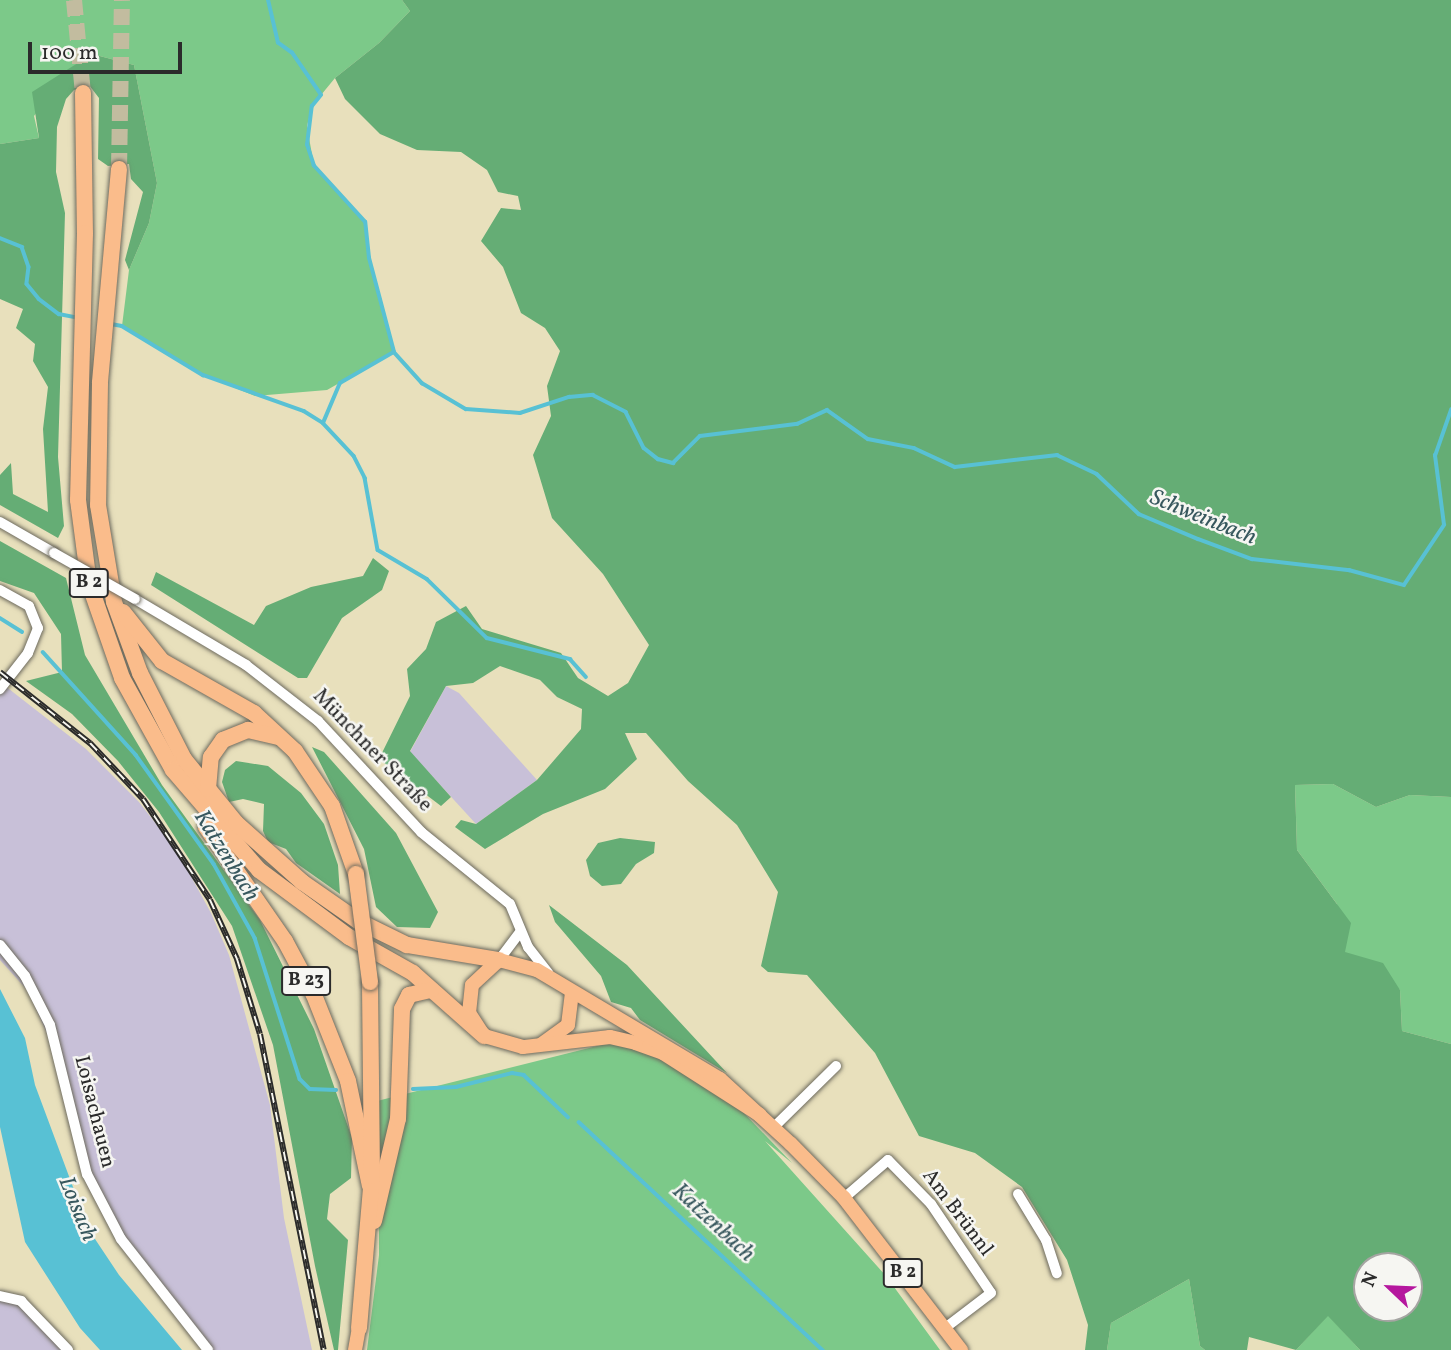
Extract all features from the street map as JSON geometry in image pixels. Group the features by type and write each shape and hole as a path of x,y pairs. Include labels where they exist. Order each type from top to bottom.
{"highway":[{"name":"B 2","path":"83,93 82,316 77,467 89,583 122,678 173,770 194,799 250,861 291,896 413,974 484,1036"},
{"name":"B 2","path":"119,169 102,351 98,505 114,602 140,673 184,759 271,857 358,920 426,950 499,960"},
{"name":"B 23","path":"114,602 162,661 244,707 282,738 308,767 332,806 356,874 370,982 369,1237 359,1328"},
{"path":"208,789 211,757 231,734 248,730 282,738"},
{"name":"B 23","path":"194,799 201,822 270,917 314,995 348,1081 370,1186"},
{"name":"B 23","path":"369,1237 383,1195 398,1119 402,1009 409,995 431,990"}],"main road":[{"name":"B 2","path":"499,960 550,975 572,993 647,1032 720,1079 774,1127 844,1198 961,1350"},
{"path":"484,1036 469,1013 468,998 476,978 499,960"},
{"path":"538,1047 568,1025 572,993"},
{"name":"B 2","path":"484,1036 513,1046 538,1047 610,1037 636,1043 663,1053 760,1115"},
{"name":"B 23","path":"355,1350 359,1328"}],"street":[{"name":"Münchner Straße","path":"0,522 246,665 318,720 421,832 510,904 532,954 550,975"},
{"path":"0,590 29,606 38,628 28,653 0,689"},
{"path":"499,960 521,931"},
{"name":"Loisachauen","path":"0,945 25,976 50,1025 87,1174 121,1239 208,1350"},
{"path":"774,1127 836,1066"},
{"name":"Am Brünnl","path":"844,1198 888,1160 931,1205 991,1293 945,1328"},
{"path":"1018,1195 1046,1240 1057,1273"},
{"path":"0,1297 20,1301 68,1350"}],"shaded area":[{"path":"0,682 86,749 139,802 177,851 211,913 229,955 270,1105 284,1218 312,1350 205,1350 118,1239 84,1175 56,1054 28,991 0,960"},
{"path":"446,686 459,693 537,780 476,824 410,752"},
{"path":"0,1298 19,1302 66,1350 0,1350"}],"green space":[{"path":"0,0 402,0 410,11 379,43 335,78 312,106 307,126 314,166 365,222 369,258 394,352 327,390 255,396 203,375 122,326 129,270 149,223 157,183 134,65 92,54 67,71 34,116 39,138 0,144"},
{"path":"402,0 1451,0 1451,797 1410,795 1376,807 1333,784 1295,785 1297,850 1351,923 1345,952 1383,963 1400,990 1402,1031 1451,1044 1451,1350 1360,1350 1328,1316 1296,1350 1249,1337 1247,1350 1205,1350 1200,1346 1189,1279 1111,1323 1107,1350 1085,1350 1088,1325 1067,1260 1022,1187 975,1153 919,1136 875,1053 807,975 768,972 761,966 778,892 737,825 688,781 646,733 625,733 637,759 605,789 543,814 485,849 455,827 461,820 476,824 537,780 581,729 582,709 557,697 540,680 500,666 473,683 446,686 410,751 451,797 441,806 379,759 410,696 407,669 426,649 436,622 466,606 482,629 561,653 578,678 608,696 628,683 649,645 603,574 552,518 533,455 551,416 547,386 560,351 545,328 521,313 503,267 481,241 501,208 521,210 518,196 498,192 487,170 461,152 417,150 380,134 345,99 335,78 379,43 410,11"},
{"path":"92,54 134,65 157,183 149,223 129,270 125,260 143,192 131,179 129,164 108,166 98,159 99,98 89,85 74,90 66,99 57,127 56,172 65,213 58,457 64,526 58,538 0,505 0,475 11,463 13,494 48,512 43,429 48,387 33,361 35,344 16,328 23,309 0,299 0,144 39,138 32,92"},
{"path":"0,541 66,578 85,655 162,785 260,920 314,1029 352,1138 351,1178 330,1194 327,1219 348,1240 338,1350 334,1350 315,1266 273,1045 232,926 159,812 118,761 72,714 26,681 62,672 61,634 34,593 0,581"},
{"path":"373,558 389,571 382,590 342,618 307,678 298,678 151,585 156,572 254,625 266,606 311,587 363,576"},
{"path":"312,747 324,752 396,833 438,912 430,928 397,927 376,907 364,849"},
{"path":"236,761 268,766 301,793 324,824 338,865 340,894 296,863 286,849 268,842 263,831 264,804 243,799 229,802 222,782 225,770"},
{"path":"1333,784 1376,807 1410,795 1451,797 1451,1044 1402,1031 1400,990 1344,952 1337,904 1297,850 1295,785"},
{"path":"620,838 655,842 654,853 636,864 621,884 602,886 590,876 586,860 598,843"},
{"path":"549,905 627,965 727,1073 640,1020 631,1008 611,1002 601,976 555,922"},
{"path":"609,1043 656,1054 742,1111 792,1163 765,1141 886,1276 940,1350 367,1350 379,1255 379,1189 365,1104"},
{"path":"1189,1279 1200,1346 1205,1350 1107,1350 1111,1323"},
{"path":"1328,1315 1360,1350 1296,1350"}],"water":[{"name":"Loisach","path":"0,989 25,1038 35,1085 89,1230 119,1275 182,1350 100,1350 80,1328 25,1242 0,1127"}],"waterway":[{"path":"111,324 122,326 203,375 304,411 323,423 340,383 394,352 369,258 365,222 314,166 307,145 312,106 321,95 292,53 278,43 268,0"},
{"path":"0,238 22,247 29,267 27,284 39,299 59,314 80,318"},
{"name":"Schweinbach","path":"394,352 422,383 466,409 520,413 569,397 593,395 626,412 644,448 658,459 673,463 700,436 797,424 827,410 868,439 914,448 955,467 1057,455 1097,474 1139,514 1198,539 1252,559 1349,570 1404,585 1444,525 1435,456 1451,410"},
{"path":"323,423 354,456 365,478 378,550 427,579 487,638 570,659 586,677"},
{"name":"Katzenbach","path":"0,618 22,632"},
{"name":"Katzenbach","path":"43,652 136,755 214,864 255,938 300,1079 310,1089 336,1090"},
{"name":"Katzenbach","path":"413,1089 456,1087 512,1073 524,1075 568,1117"},
{"name":"Katzenbach","path":"579,1122 823,1350"}],"tunnel":[{"path":"74,0 83,93"},
{"path":"119,169 122,0"}],"railway":[{"path":"0,672 90,743 143,799 210,900 237,959 260,1034 324,1350"}]}
